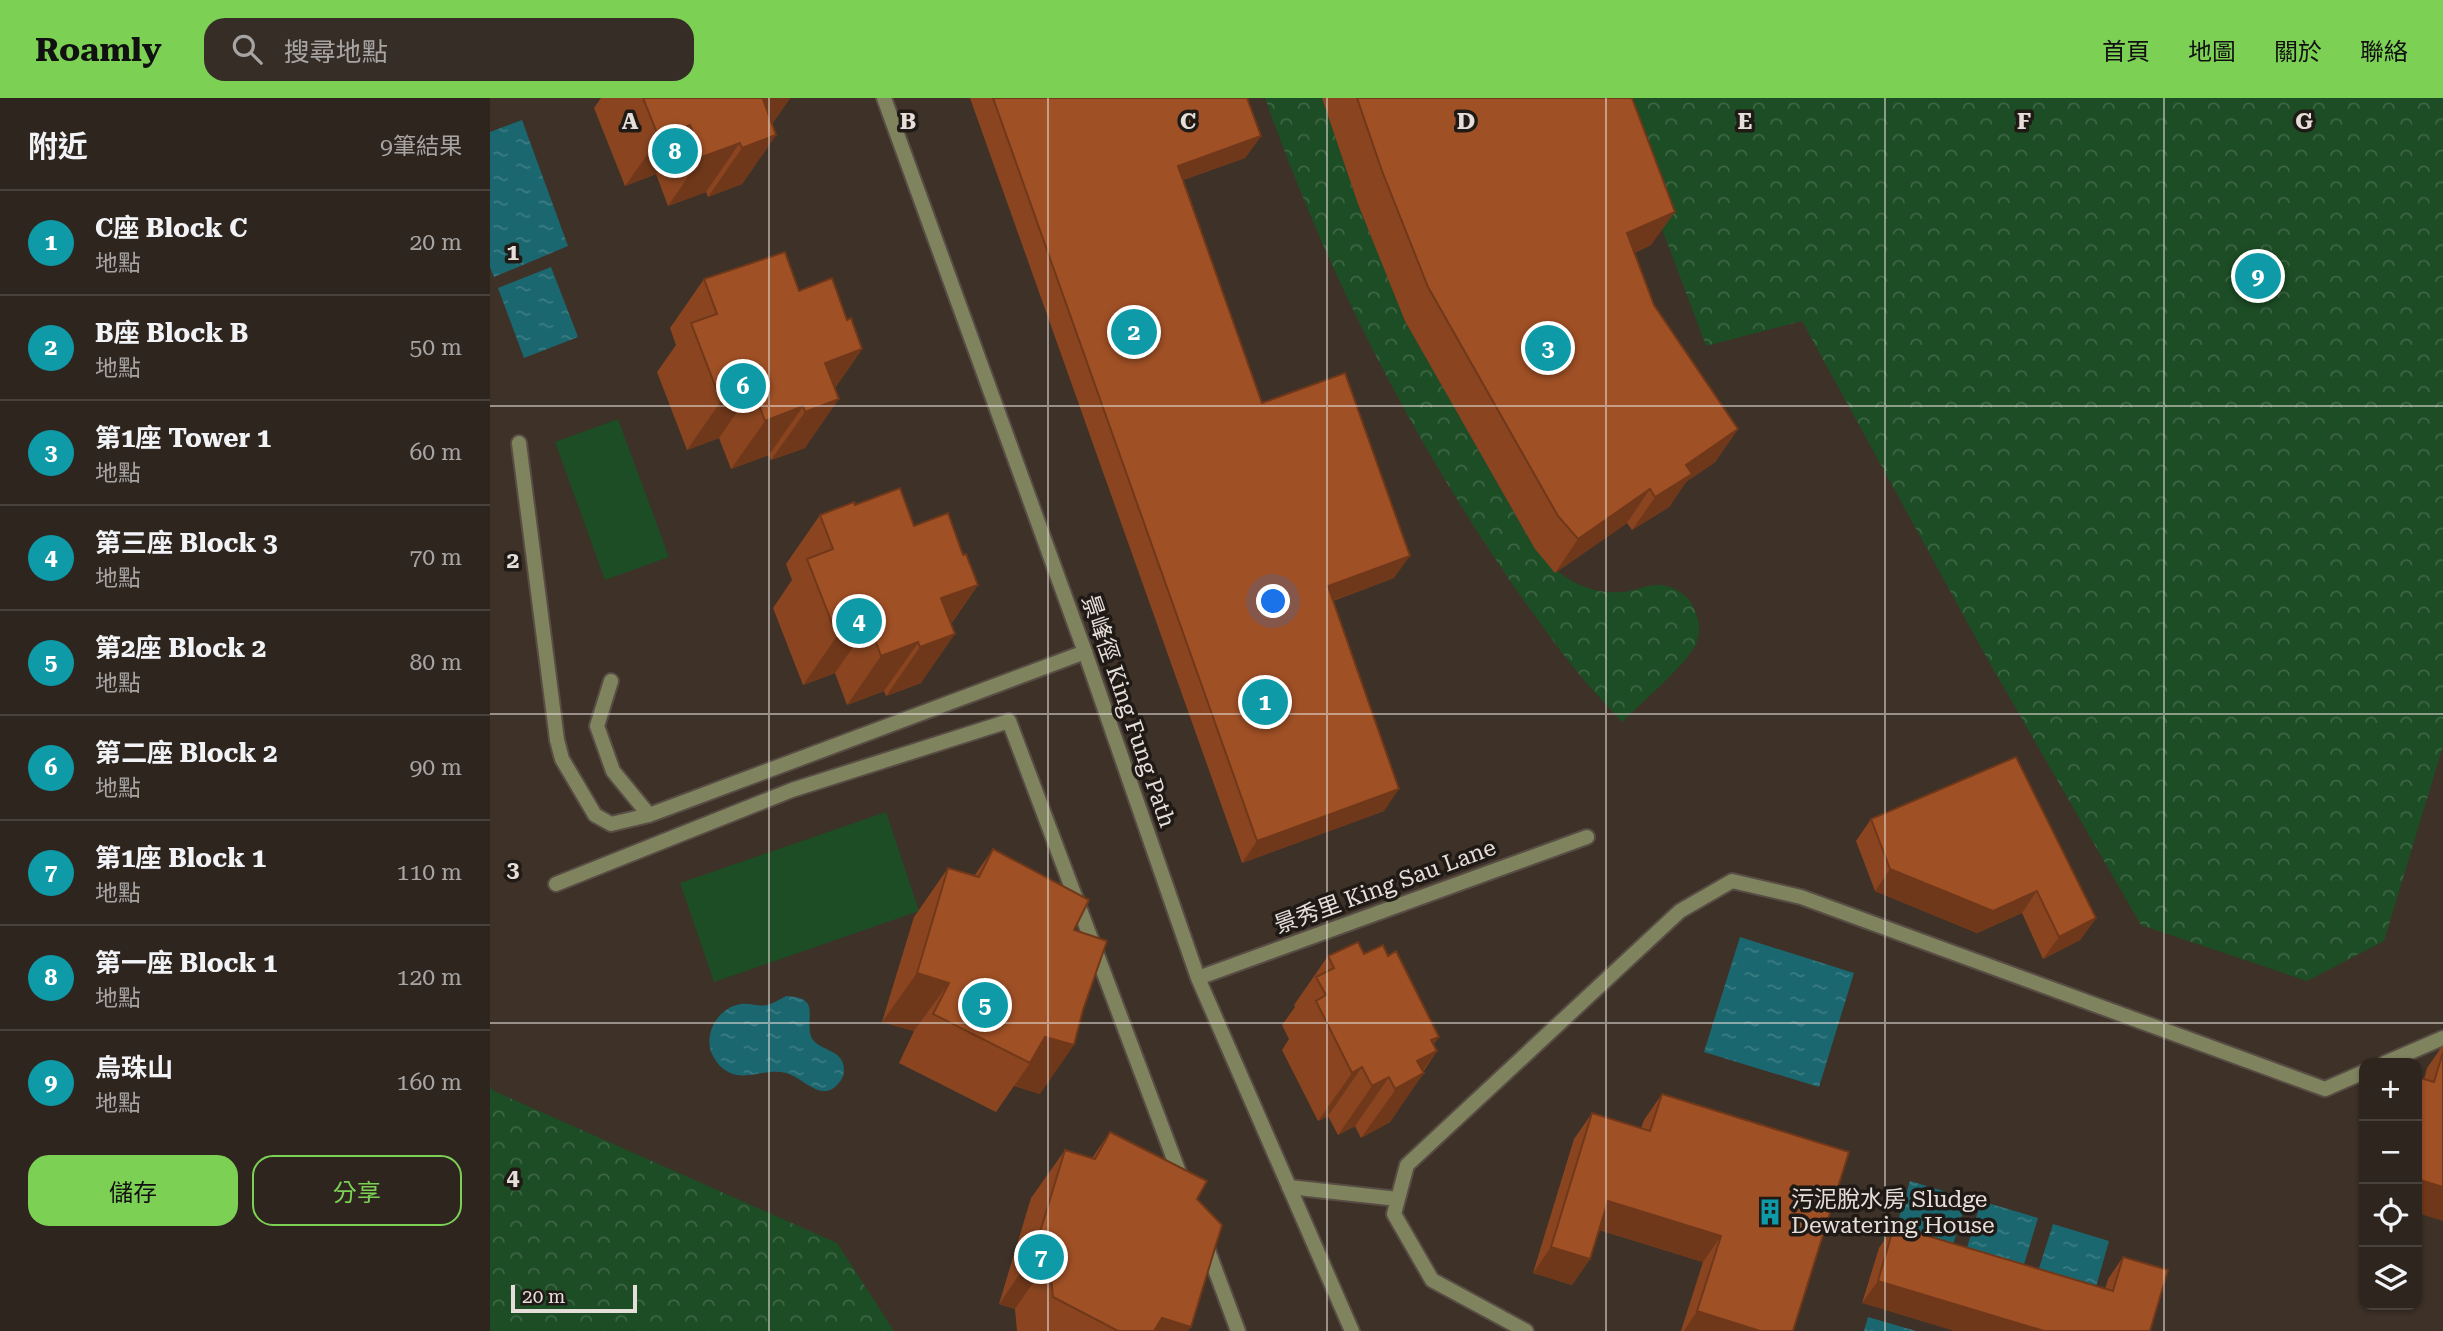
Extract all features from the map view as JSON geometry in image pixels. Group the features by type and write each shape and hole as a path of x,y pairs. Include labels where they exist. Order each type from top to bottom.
{"street":[{"name":"景峰徑 King Fung Path","path":"884,98 1085,652 1198,978 1352,1331"},
{"path":"519,443 557,740 562,759 595,815 611,824 649,815 1085,652"},
{"path":"611,681 597,726 613,771 649,815"},
{"path":"556,884 792,790 1009,721 1190,1202"},
{"name":"景秀里 King Sau Lane","path":"1198,978 1587,837"},
{"path":"1526,1331 1432,1280 1394,1214 1407,1165 1680,911 1732,881 1801,897 2325,1089 2359,1074"},
{"path":"2397,1058 2443,1038"},
{"path":"1289,1187 1398,1199"},
{"path":"1200,1228 1238,1331"}],"green space":[{"path":"1265,98 1322,98 1358,204 1405,321 1535,549 1553,568 1585,587 1623,592 1664,585 1681,593 1691,603 1698,618 1696,644 1674,672 1622,722 1573,666 1519,594 1433,459 1357,318 1293,172"},
{"path":"1613,98 2443,98 2443,746 2384,941 2307,981 2141,925 1989,662 1802,321 1706,346"},
{"path":"618,419 669,557 605,580 555,442"},
{"path":"886,812 919,911 714,982 680,883"},
{"path":"490,1086 494,1091 837,1243 894,1331 490,1331"}],"water":[{"path":"522,120 568,246 494,277 490,267 490,132"},
{"path":"551,267 578,337 524,358 498,288"},
{"path":"1740,937 1854,973 1819,1087 1704,1052"},
{"path":"786,996 796,997 807,1003 813,1039 843,1062 842,1077 832,1089 825,1091 812,1088 786,1073 736,1075 720,1066 713,1055 710,1033 716,1020 727,1009 744,1004 767,1005"},
{"path":"1910,1181 1967,1198 1949,1258 1892,1241"},
{"path":"1981,1201 2038,1218 2020,1278 1963,1261"},
{"path":"2053,1224 2109,1241 2092,1301 2034,1284"},
{"path":"1868,1317 1916,1331 1864,1331"}],"building":[{"path":"643,98 766,98 763,99 776,135 742,148 740,143 702,157 690,125 659,138"},
{"path":"993,98 1247,98 1261,136 1178,166 1262,403 1345,373 1410,556 1328,586 1399,789 1257,841"},
{"path":"1357,98 1632,98 1675,212 1627,233 1654,305 1738,429 1686,465 1692,474 1655,497 1650,489 1578,539 1558,516 1428,287 1382,171"},
{"path":"785,252 799,291 832,278 847,320 851,318 862,349 825,363 839,399 805,412 803,406 765,421 753,389 721,401 691,323 717,314 704,279"},
{"path":"900,488 914,526 948,513 963,555 966,554 978,585 941,598 955,634 920,647 918,642 881,656 869,624 837,636 807,559 833,549 820,515"},
{"path":"2016,757 2096,918 2059,937 2037,891 1993,911 1890,869 1871,819"},
{"path":"993,849 1089,900 1074,930 1107,941 1074,1045 1045,1037 1030,1063 933,1014 949,983 917,973 948,868 979,877"},
{"path":"1358,942 1364,954 1383,945 1388,956 1396,951 1439,1037 1431,1040 1437,1051 1417,1061 1424,1073 1395,1089 1389,1077 1372,1086 1362,1067 1352,1073 1316,1001 1326,995 1316,977 1334,968 1328,956"},
{"path":"2443,1052 2443,1187 2422,1181 2422,1078 2434,1082"},
{"path":"1662,1094 1849,1152 1793,1331 1760,1331 1697,1311 1721,1236 1608,1201 1590,1259 1551,1247 1592,1113 1650,1131"},
{"path":"1110,1132 1207,1181 1197,1199 1222,1225 1191,1327 1162,1318 1154,1331 1118,1331 1053,1297 1049,1260 1033,1255 1065,1150 1095,1159"},
{"path":"1894,1226 2113,1291 2123,1257 2168,1270 2150,1331 2044,1331 1878,1281"}],"place":[{"name":"第一座 Block 1","path":"675,151"},
{"name":"烏珠山","path":"2258,276"},
{"name":"B座 Block B","path":"1134,332"},
{"name":"第1座 Tower 1","path":"1548,348"},
{"name":"第二座 Block 2","path":"743,386"},
{"name":"第三座 Block 3","path":"859,621"},
{"name":"C座 Block C","path":"1265,702"},
{"name":"第2座 Block 2","path":"985,1005"},
{"name":"污泥脫水房 Sludge Dewatering House","path":"1770,1212"},
{"name":"第1座 Block 1","path":"1041,1257"}]}
